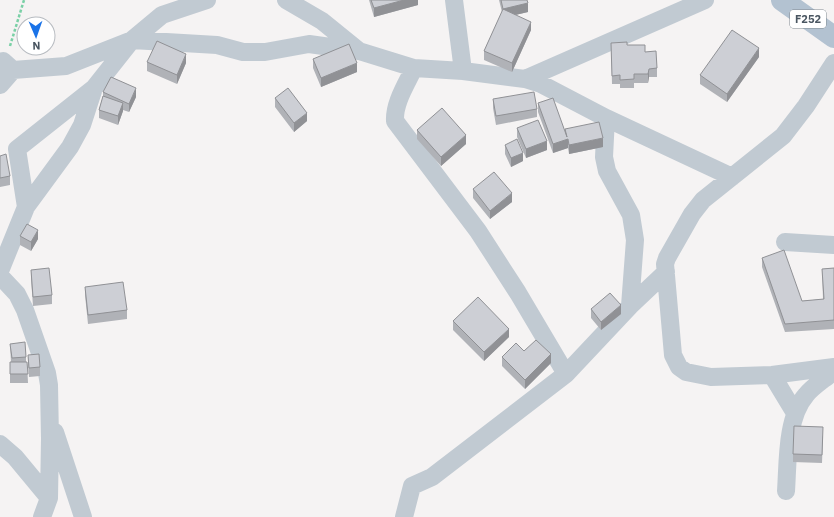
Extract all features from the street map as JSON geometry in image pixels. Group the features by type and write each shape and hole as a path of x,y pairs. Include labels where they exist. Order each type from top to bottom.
{"main road":[{"name":"F252","path":"782,0 834,37"}],"street":[{"path":"26,207 17,149 94,88 132,40 162,15 172,0"},
{"path":"162,15 207,0"},
{"path":"286,0 322,21 359,51"},
{"path":"454,0 463,71"},
{"path":"525,79 705,0"},
{"path":"0,85 4,63 66,66 132,40 217,45 243,52 266,52 309,44 359,51 414,68 463,71 525,79 541,84 606,118 732,177"},
{"path":"834,63 806,106 783,136 703,200 692,214 667,258 666,272 674,355 679,367 686,372 711,376 772,375 834,367"},
{"path":"414,68 399,100 395,112 395,121 478,231 518,293 566,374"},
{"path":"0,271 26,207 70,147 79,131 94,88"},
{"path":"606,118 605,164 607,171 631,215 635,240 630,306"},
{"path":"785,242 834,245"},
{"path":"404,517 412,486 432,477 566,374 630,306 666,272"},
{"path":"0,276 17,294 30,324 47,373 50,418 49,498 42,517"},
{"path":"786,491 789,443 795,413 805,395 834,371"},
{"path":"772,375 795,413"},
{"path":"50,418 83,517"},
{"path":"0,444 15,458 49,498"}],"path":[{"path":"4,63 24,0"}],"building":[{"path":"371,0 404,0 374,8"},
{"path":"501,0 527,0 528,3 503,9"},
{"path":"503,9 531,22 512,63 484,51"},
{"path":"732,30 759,48 727,94 700,75"},
{"path":"157,41 186,54 177,75 147,62"},
{"path":"627,42 627,45 645,45 645,52 656,51 657,68 649,69 648,74 634,74 634,79 620,80 620,75 612,76 611,43"},
{"path":"349,44 357,63 321,78 313,59"},
{"path":"111,77 136,88 129,104 103,92"},
{"path":"288,88 307,113 294,123 275,98"},
{"path":"534,92 537,109 496,116 493,99"},
{"path":"103,96 123,103 118,116 99,110"},
{"path":"553,98 567,137 565,129 599,122 603,138 569,145 568,139 553,144 538,103"},
{"path":"442,108 466,135 441,157 417,130"},
{"path":"538,120 547,141 526,149 517,128"},
{"path":"517,139 523,153 511,158 505,145"},
{"path":"6,154 10,176 0,178 0,156"},
{"path":"494,172 512,193 490,211 473,189"},
{"path":"27,224 38,230 31,242 20,236"},
{"path":"784,250 802,301 824,299 822,269 834,268 834,320 785,324 762,258"},
{"path":"49,268 52,295 33,297 31,270"},
{"path":"123,282 127,310 88,315 85,287"},
{"path":"610,293 621,305 601,322 591,309"},
{"path":"478,297 509,329 484,352 453,321"},
{"path":"536,340 551,354 525,380 502,357 516,343 524,351"},
{"path":"25,342 26,357 12,358 10,344"},
{"path":"39,354 40,367 29,368 28,355"},
{"path":"10,362 27,362 28,374 10,374"},
{"path":"794,426 823,427 822,455 793,454"}]}
